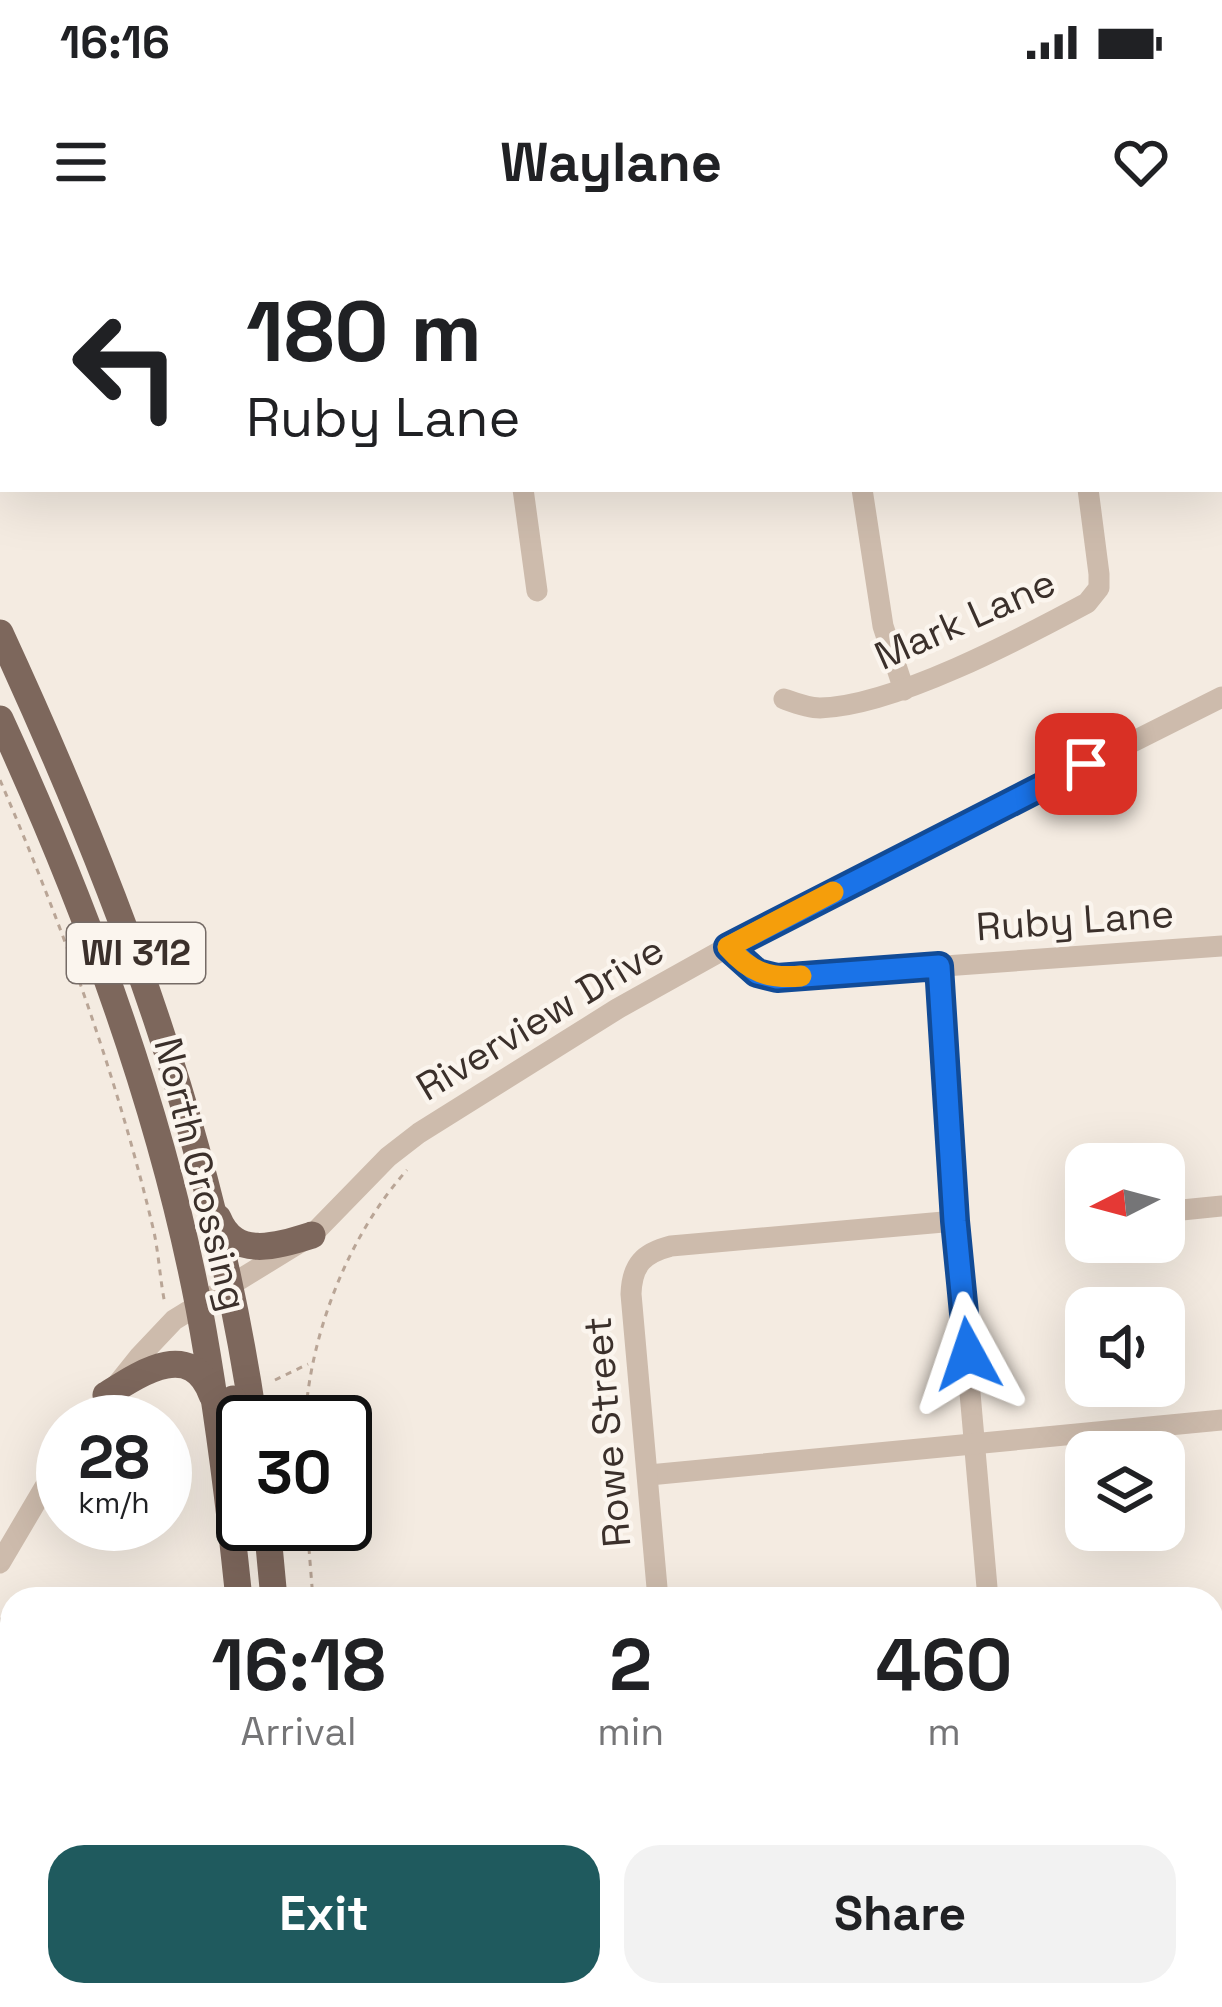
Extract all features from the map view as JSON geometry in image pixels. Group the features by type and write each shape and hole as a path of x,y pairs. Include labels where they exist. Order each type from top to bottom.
{"main road":[{"name":"North Crossing","path":"0,633 119,908 153,1003 233,1287 250,1395"},
{"name":"North Crossing","path":"0,718 82,910 122,1024 178,1216 186,1313 214,1401 237,1587"},
{"path":"122,1024 166,1123 209,1270 215,1279 233,1287"},
{"path":"210,1199 223,1231 238,1244 269,1247 312,1235"},
{"path":"186,1313 211,1310 232,1395"},
{"path":"106,1395 152,1367 166,1364 198,1374 214,1401"},
{"path":"267,1551 273,1587"}],"street":[{"path":"523,492 537,591"},
{"path":"862,492 884,626 904,690"},
{"name":"Mark Lane","path":"784,699 814,709 904,690 1087,603 1099,588 1088,492"},
{"name":"Riverview Drive","path":"106,1395 186,1313 312,1235 388,1157 419,1133 617,1009 728,947 1222,697"},
{"name":"Ruby Lane","path":"728,947 757,973 777,978 1222,946"},
{"path":"939,966 955,1221 987,1587"},
{"path":"1185,1210 1222,1206"},
{"name":"Rowe Street","path":"657,1587 631,1294 631,1278 639,1260 671,1246 955,1221"},
{"path":"649,1475 1222,1420"},
{"path":"0,1563 36,1502"}],"path":[{"path":"0,780 60,924 97,1029 129,1132 154,1235 163,1300 186,1313"},
{"path":"307,1395 310,1363 341,1280 368,1223 407,1170"},
{"path":"275,1380 310,1363"},
{"path":"309,1551 312,1587"}],"slow traffic":[{"path":"801,976 777,978 757,973 728,947 833,892"}],"route":[{"path":"968,1354 939,966 777,978 757,973 728,947 1086,764"}]}
